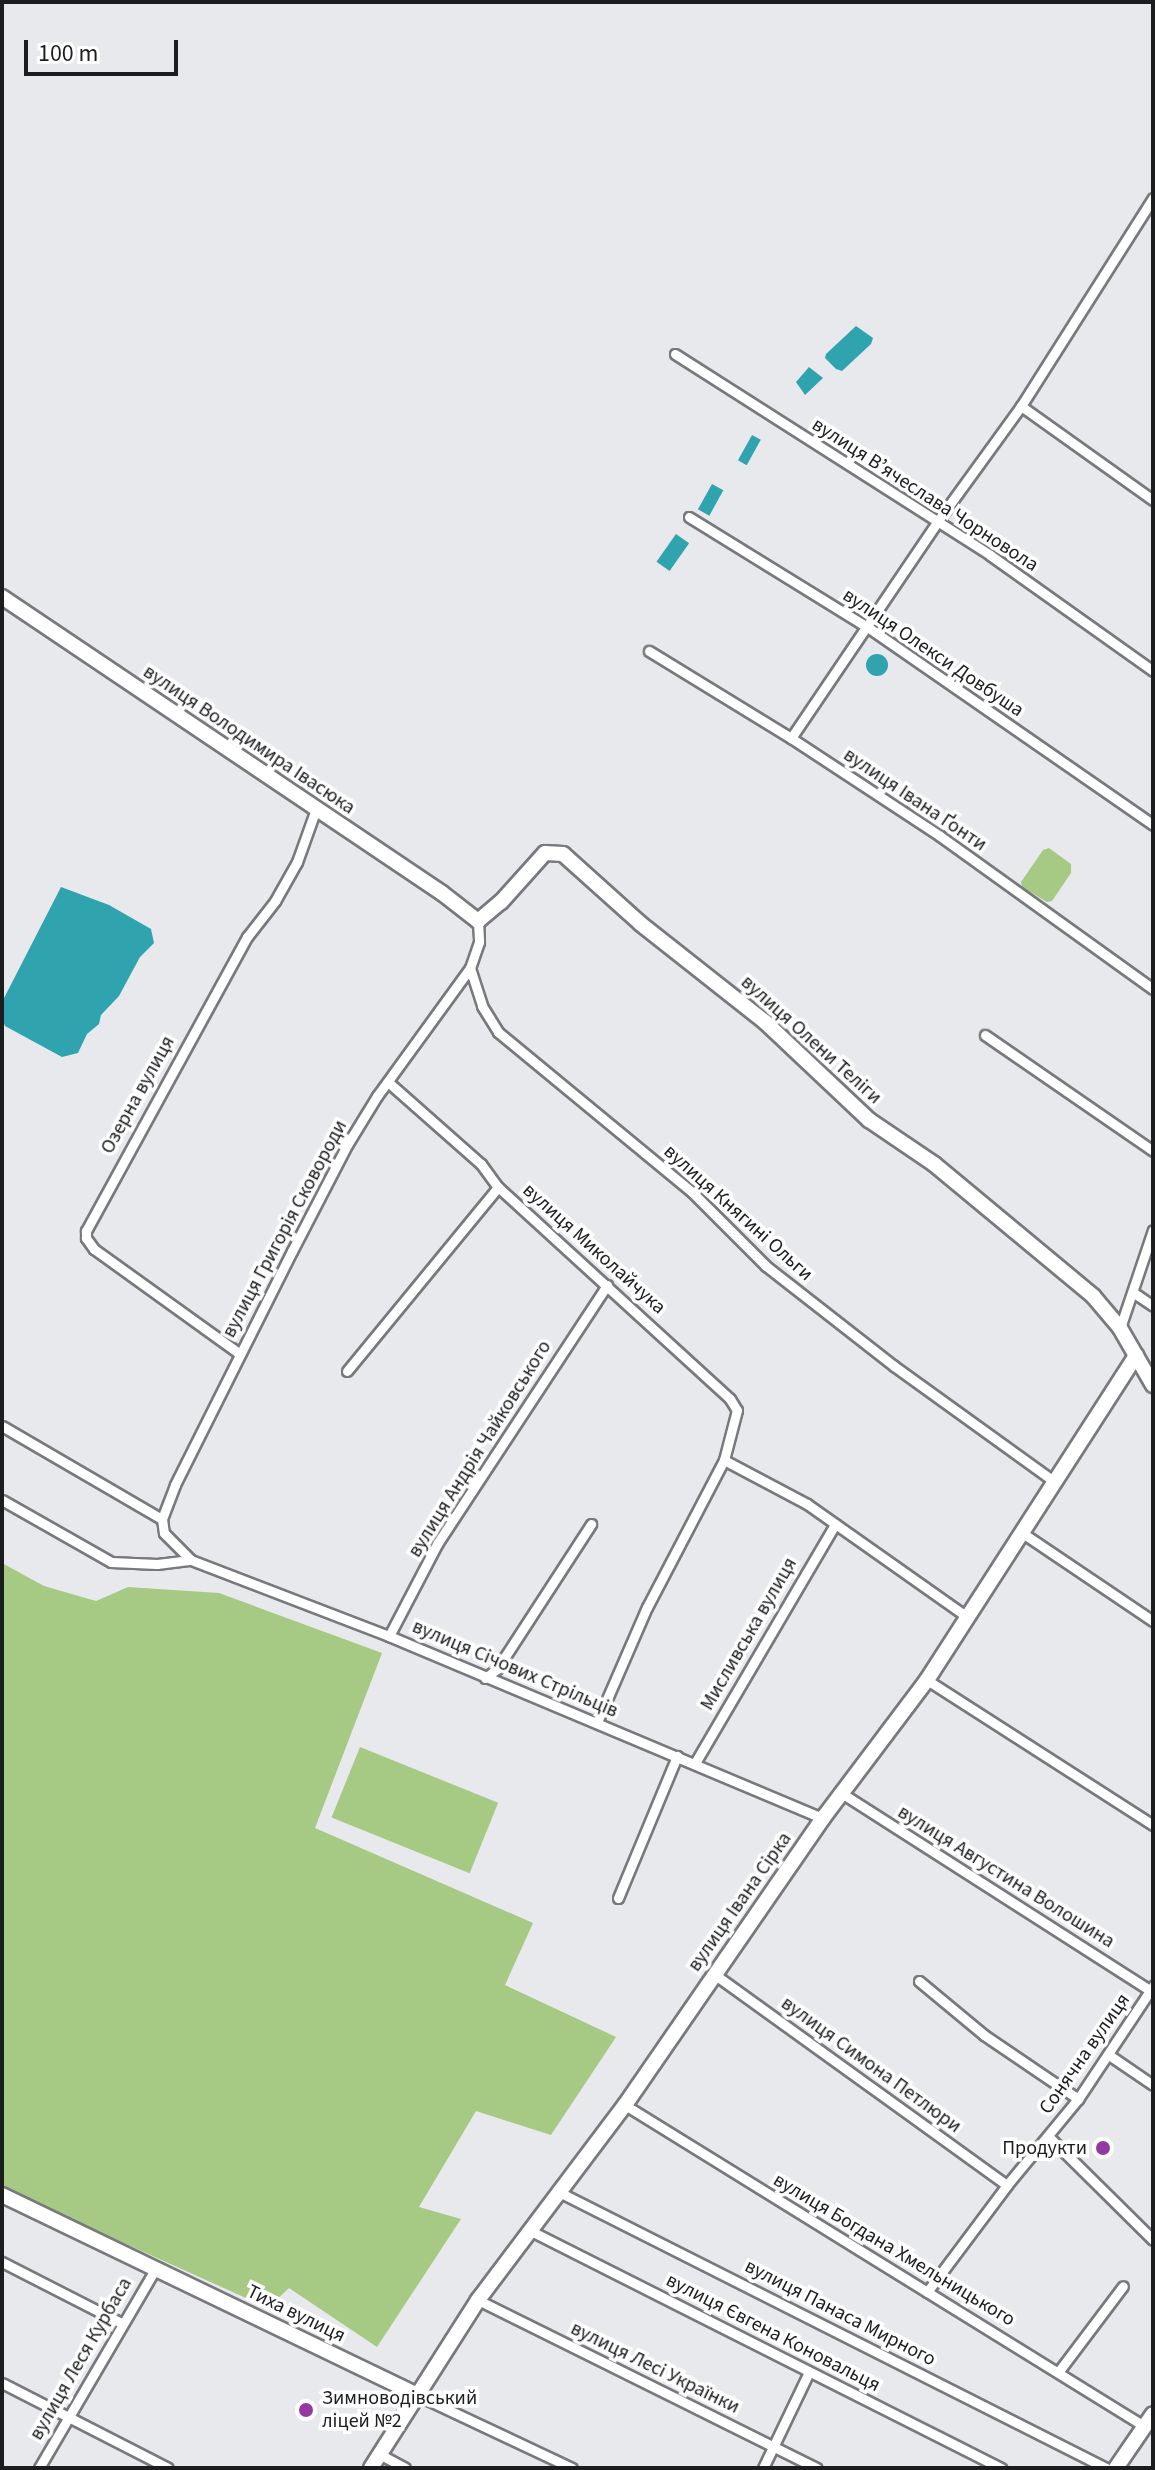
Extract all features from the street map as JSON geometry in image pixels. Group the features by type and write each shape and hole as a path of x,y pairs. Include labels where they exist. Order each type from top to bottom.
{"street":[{"path":"791,738 869,628 937,522 1021,406 1153,198"},
{"name":"вулиця Вʼячеслава Чорновола","path":"675,354 937,522 1153,671"},
{"path":"1021,406 1153,500"},
{"name":"вулиця Олекси Довбуша","path":"689,517 869,628 1153,825"},
{"name":"вулиця Володимира Івасюка","path":"2,597 475,919"},
{"name":"вулиця Івана Ґонти","path":"649,651 791,738 940,836 1153,989"},
{"name":"Озерна вулиця","path":"237,1351 94,1249 86,1238 86,1231 247,937 275,901 297,862 316,809"},
{"name":"вулиця Олени Теліги","path":"475,919 495,908 545,853 563,854 641,924 765,1022 869,1120 918,1152 1093,1296 1120,1328 1153,1385"},
{"name":"вулиця Григорія Сковороди","path":"162,1519 237,1351 347,1145 470,968 479,942 475,919"},
{"name":"вулиця Княгині Ольги","path":"470,968 482,1006 498,1032 692,1192 766,1266 894,1366 1055,1482"},
{"path":"985,1035 1153,1151"},
{"name":"вулиця Миколайчука","path":"388,1082 481,1164 498,1187 730,1399 737,1410 724,1460 647,1607 597,1722"},
{"path":"347,1371 498,1187"},
{"path":"1120,1328 1153,1230"},
{"name":"вулиця Андрія Чайковського","path":"389,1636 437,1544 607,1285"},
{"path":"1134,1293 1153,1306"},
{"name":"вулиця Івана Сірка","path":"371,2468 478,2300 557,2191 625,2105 823,1818 927,1680 1136,1356"},
{"path":"2,1426 162,1519 164,1533 191,1560"},
{"path":"724,1460 807,1504 966,1616"},
{"path":"2,1500 111,1562 157,1564 191,1560"},
{"path":"485,1678 497,1669 591,1524"},
{"name":"Мисливська вулиця","path":"695,1763 835,1524"},
{"path":"1021,1532 1153,1621"},
{"name":"вулиця Січових Стрільців","path":"191,1560 389,1636 823,1818"},
{"path":"927,1680 1153,1825"},
{"path":"618,1898 677,1756"},
{"name":"вулиця Августина Волошина","path":"843,1794 1151,1993"},
{"name":"вулиця Симона Петлюри","path":"714,1974 1007,2185"},
{"path":"919,1981 984,2035 1078,2099"},
{"name":"Сонячна вулиця","path":"927,2292 1007,2185 1078,2099 1151,1993"},
{"path":"1109,2055 1153,2085"},
{"name":"вулиця Богдана Хмельницького","path":"625,2105 927,2292 1059,2371 1149,2420"},
{"path":"1049,2137 1153,2240"},
{"name":"вулиця Панаса Мирного","path":"557,2191 1106,2468"},
{"name":"Тиха вулиця","path":"2,2195 572,2468"},
{"name":"вулиця Євгена Коновальця","path":"529,2230 1001,2468"},
{"path":"2,2262 121,2323"},
{"name":"вулиця Леся Курбаса","path":"39,2468 121,2323 156,2268"},
{"path":"1059,2371 1123,2286"},
{"name":"вулиця Лесі Українки","path":"478,2300 817,2468"},
{"path":"763,2468 809,2372"},
{"path":"2,2383 168,2468"},
{"path":"1116,2468 1149,2420"},
{"path":"381,2455 405,2468"}],"green space":[{"path":"1049,848 1071,864 1071,873 1052,901 1047,902 1022,887 1021,882 1043,850"},
{"path":"2,1563 44,1586 96,1601 128,1587 219,1593 382,1653 315,1828 533,1923 505,1985 616,2037 551,2135 476,2111 419,2207 461,2219 377,2347 289,2288 268,2308 2,2188"},
{"path":"360,1747 498,1803 470,1873 332,1817"}],"water":[{"path":"856,326 873,338 871,344 842,371 836,369 825,358 826,354"},
{"path":"809,367 823,378 805,395 796,382"},
{"path":"752,435 761,440 747,465 738,460"},
{"path":"712,484 723,490 709,516 698,509"},
{"path":"676,534 689,543 670,571 656,562"},
{"path":"877,654 885,657 888,665 885,673 877,676 869,673 866,665 869,657"},
{"path":"61,887 109,905 151,929 154,943 140,957 119,996 101,1015 99,1024 87,1034 78,1053 62,1057 5,1026 2,1019 2,1002"}],"place":[{"name":"Продукти","path":"1103,2148"},
{"name":"Зимноводівський ліцей №2","path":"306,2410"}]}
